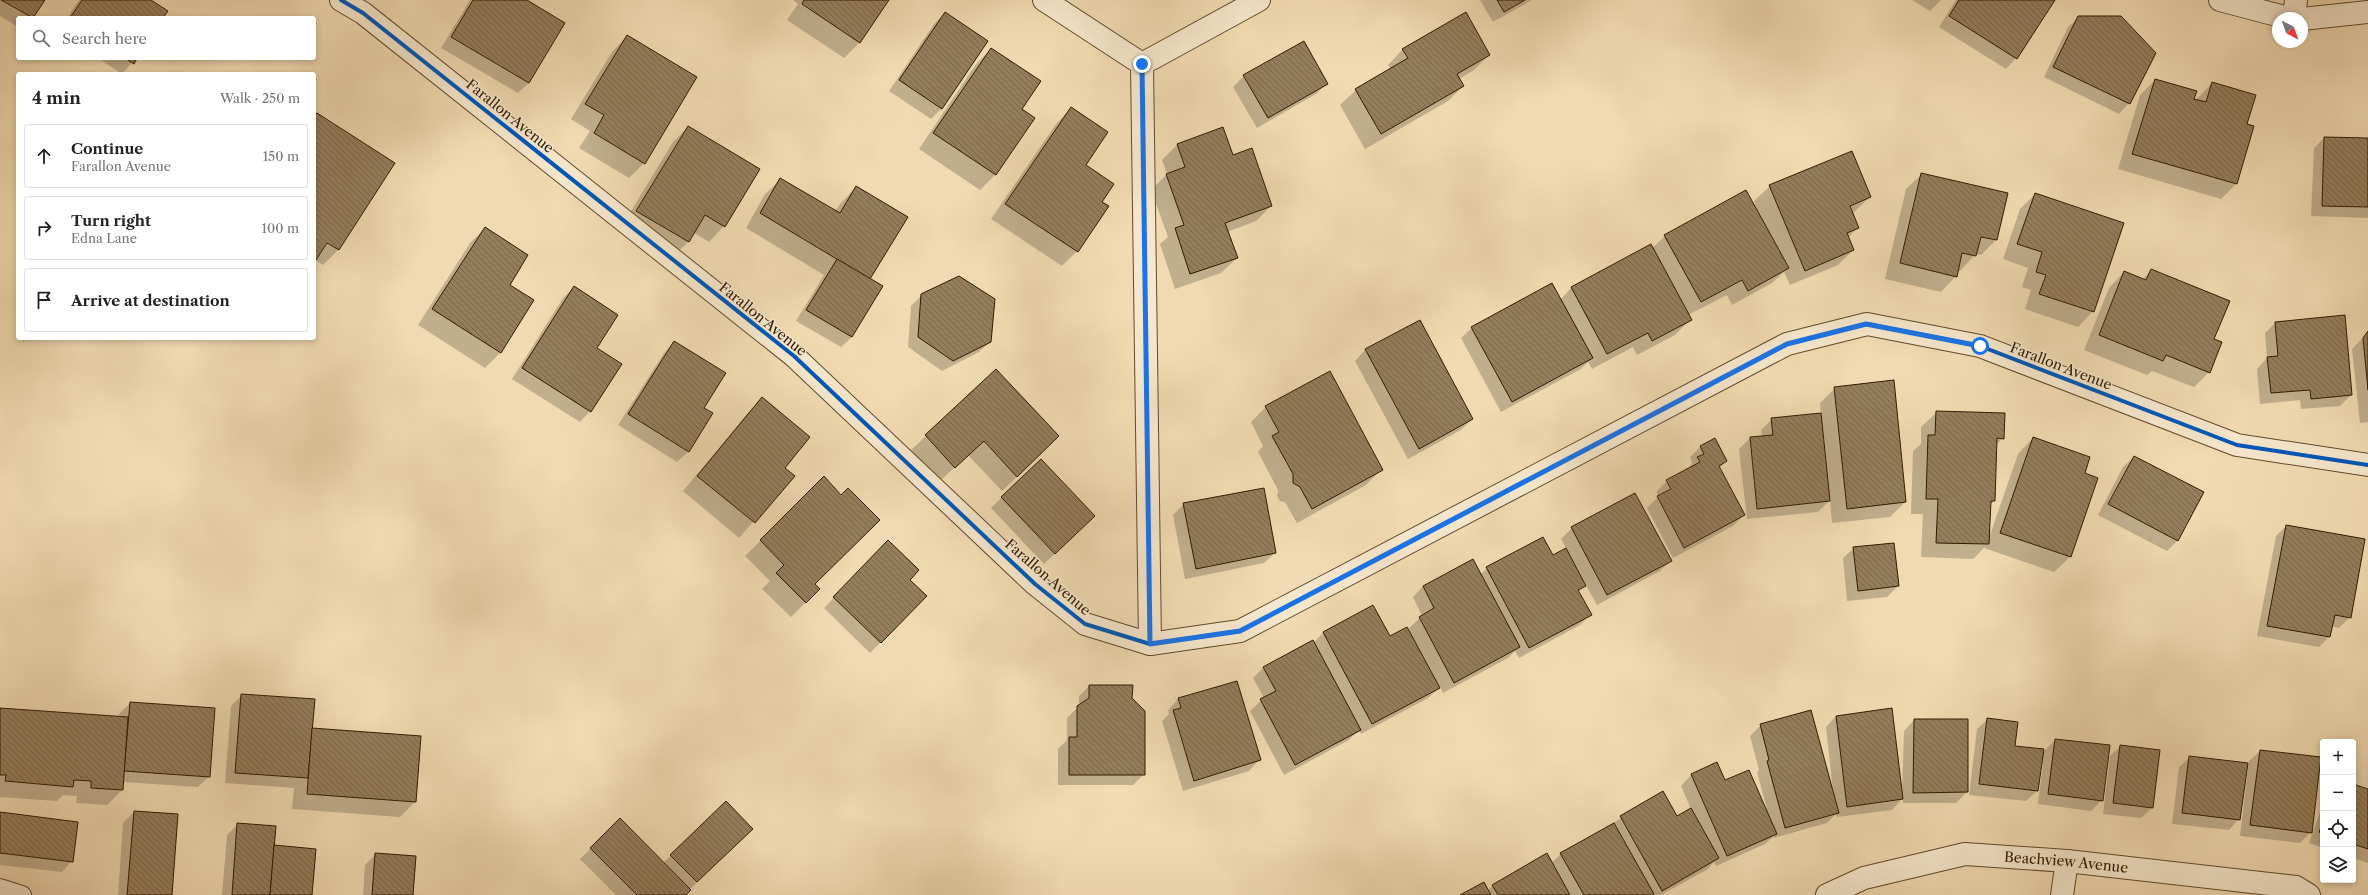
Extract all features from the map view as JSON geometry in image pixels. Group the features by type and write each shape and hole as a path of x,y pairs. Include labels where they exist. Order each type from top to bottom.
{"street":[{"name":"Farallon Avenue","path":"340,0 368,6 794,356 1035,584 1085,624 1150,644 1240,631 1787,344 1866,324 1980,346 2237,445 2368,465"},
{"path":"1044,0 1142,64"},
{"path":"1142,64 1260,0"},
{"path":"2220,0 2272,14"},
{"path":"2295,12 2296,0"},
{"path":"2308,18 2368,12"},
{"path":"1142,64 1150,644"},
{"name":"Beachview Avenue","path":"1827,895 1864,878 1965,854 2067,861 2296,887 2309,895"},
{"path":"2062,895 2067,861"}],"lane":[{"path":"0,888 22,895"}],"building":[{"path":"1,0 45,0 34,16 29,16"},
{"path":"82,0 151,0 168,11 164,16 71,16"},
{"path":"473,0 527,0 565,23 529,83 451,37"},
{"path":"804,0 889,0 860,43 802,4"},
{"path":"1497,0 1525,0 1504,12"},
{"path":"1959,0 2055,0 2017,59 1949,16"},
{"path":"945,12 988,41 942,109 899,80"},
{"path":"1466,12 1490,55 1457,74 1464,86 1381,134 1355,89 1408,58 1402,49"},
{"path":"2078,16 2121,16 2156,53 2130,104 2053,67"},
{"path":"627,35 697,77 645,164 594,133 604,115 585,104"},
{"path":"1304,41 1328,84 1268,118 1243,75"},
{"path":"991,48 1041,81 1022,109 1035,118 996,175 933,133"},
{"path":"128,60 136,60 134,64"},
{"path":"2155,79 2197,91 2194,99 2206,102 2212,82 2256,95 2247,124 2254,126 2237,184 2132,154"},
{"path":"1071,107 1108,132 1086,165 1114,184 1102,202 1109,206 1078,252 1005,204"},
{"path":"317,113 395,163 339,250 327,243 316,260"},
{"path":"688,126 760,169 725,227 705,215 689,242 636,211"},
{"path":"1223,127 1233,155 1252,148 1272,206 1225,223 1238,258 1190,274 1175,228 1184,225 1166,174 1185,167 1177,144"},
{"path":"2324,137 2368,138 2368,207 2322,206"},
{"path":"1852,151 1871,197 1850,206 1859,228 1847,233 1854,250 1805,271 1769,185"},
{"path":"1921,173 2008,193 1997,240 1981,237 1976,256 1962,253 1957,277 1900,263"},
{"path":"780,178 840,213 856,186 908,217 870,279 760,213"},
{"path":"1746,190 1789,268 1748,291 1742,280 1701,302 1664,235"},
{"path":"2035,193 2124,223 2094,312 2039,294 2046,275 2036,272 2042,252 2017,244"},
{"path":"485,227 528,255 510,285 534,300 501,353 432,309"},
{"path":"1651,244 1692,320 1652,341 1648,333 1607,354 1571,287"},
{"path":"837,259 883,286 852,337 806,310"},
{"path":"2151,269 2230,301 2214,339 2222,342 2210,373 2166,355 2163,361 2099,335 2124,271 2146,280"},
{"path":"959,276 995,299 991,342 953,361 918,337 921,294"},
{"path":"1552,283 1593,358 1512,402 1471,327"},
{"path":"574,286 618,315 597,348 622,364 591,412 522,368"},
{"path":"2345,315 2352,395 2311,399 2310,390 2271,393 2267,357 2278,356 2275,322"},
{"path":"1420,320 1473,419 1419,449 1365,349"},
{"path":"2368,331 2368,390 2363,338"},
{"path":"674,341 726,373 704,408 713,413 689,452 628,414"},
{"path":"996,369 1059,436 1017,477 984,441 955,468 925,435"},
{"path":"1330,371 1383,470 1312,509 1300,487 1293,483 1293,474 1272,436 1279,432 1265,406"},
{"path":"1894,380 1906,502 1847,509 1834,387"},
{"path":"762,397 810,437 785,468 795,476 755,523 697,476"},
{"path":"1936,411 2005,413 2004,439 1997,438 1995,501 1991,501 1989,544 1936,543 1938,499 1926,499 1928,435 1935,435"},
{"path":"1821,413 1830,501 1757,509 1750,437 1773,435 1771,418"},
{"path":"2033,437 2090,457 2085,473 2098,478 2071,557 2000,533"},
{"path":"1715,438 1727,461 1719,466 1745,515 1684,548 1657,496 1671,489 1666,480 1700,462 1697,457 1704,454 1700,446"},
{"path":"2134,456 2204,492 2178,541 2108,504"},
{"path":"1041,459 1095,516 1055,554 1001,497"},
{"path":"824,476 841,495 848,488 880,520 815,584 820,589 806,603 776,573 784,565 760,540"},
{"path":"1264,488 1276,553 1196,569 1183,503"},
{"path":"1635,493 1672,561 1607,595 1571,527"},
{"path":"2286,525 2365,539 2351,618 2335,615 2330,637 2267,626"},
{"path":"1543,537 1553,555 1566,548 1586,586 1578,590 1592,615 1529,648 1486,567"},
{"path":"888,540 919,570 910,580 927,596 881,643 833,597"},
{"path":"1894,543 1899,586 1858,591 1853,547"},
{"path":"1473,559 1520,647 1454,683 1419,617 1434,608 1423,586"},
{"path":"1373,605 1390,636 1407,627 1440,688 1372,724 1323,632"},
{"path":"1313,640 1361,730 1295,765 1260,699 1276,691 1263,667"},
{"path":"1237,681 1261,760 1194,781 1173,710 1181,708 1178,698"},
{"path":"1089,685 1133,685 1132,698 1145,711 1145,775 1069,775 1069,737 1077,737 1077,706 1089,698"},
{"path":"241,694 315,699 308,778 235,773"},
{"path":"130,702 215,708 210,777 124,771"},
{"path":"0,708 128,717 123,790 91,788 91,781 74,780 73,787 5,781 6,775 0,775"},
{"path":"1892,708 1903,799 1847,807 1836,716"},
{"path":"1811,710 1839,813 1785,828 1767,761 1769,760 1760,724"},
{"path":"1987,718 2018,722 2015,746 2044,749 2038,791 1979,784"},
{"path":"1914,719 1968,719 1968,792 1913,793"},
{"path":"312,728 421,736 416,802 307,794"},
{"path":"2055,739 2110,745 2103,801 2048,794"},
{"path":"2120,745 2160,750 2153,808 2113,803"},
{"path":"2260,750 2320,757 2312,833 2250,825"},
{"path":"2189,756 2248,763 2240,820 2182,813"},
{"path":"1717,762 1725,780 1749,770 1777,834 1727,856 1691,774"},
{"path":"2356,785 2368,789 2368,849 2356,845"},
{"path":"1663,791 1677,816 1691,808 1719,858 1662,891 1620,816"},
{"path":"726,801 753,829 697,882 670,855"},
{"path":"134,811 178,814 172,895 127,895"},
{"path":"0,812 78,822 73,862 0,853"},
{"path":"620,818 691,890 686,895 637,895 590,848"},
{"path":"237,823 276,826 270,895 232,895"},
{"path":"1614,823 1654,894 1584,895 1560,853"},
{"path":"274,845 316,849 312,895 270,895"},
{"path":"375,853 416,856 413,895 372,895"},
{"path":"1547,853 1570,895 1498,895 1492,885"},
{"path":"1484,882 1491,895 1460,895"}],"cycle path":[{"path":"341,0 363,13 794,356 1035,584 1085,624 1150,644 1240,631 1787,344 1867,324 1980,346 2237,445 2368,465"}],"route":[{"path":"1142,64 1150,644 1240,631 1787,344 1866,324 1980,346"}]}
